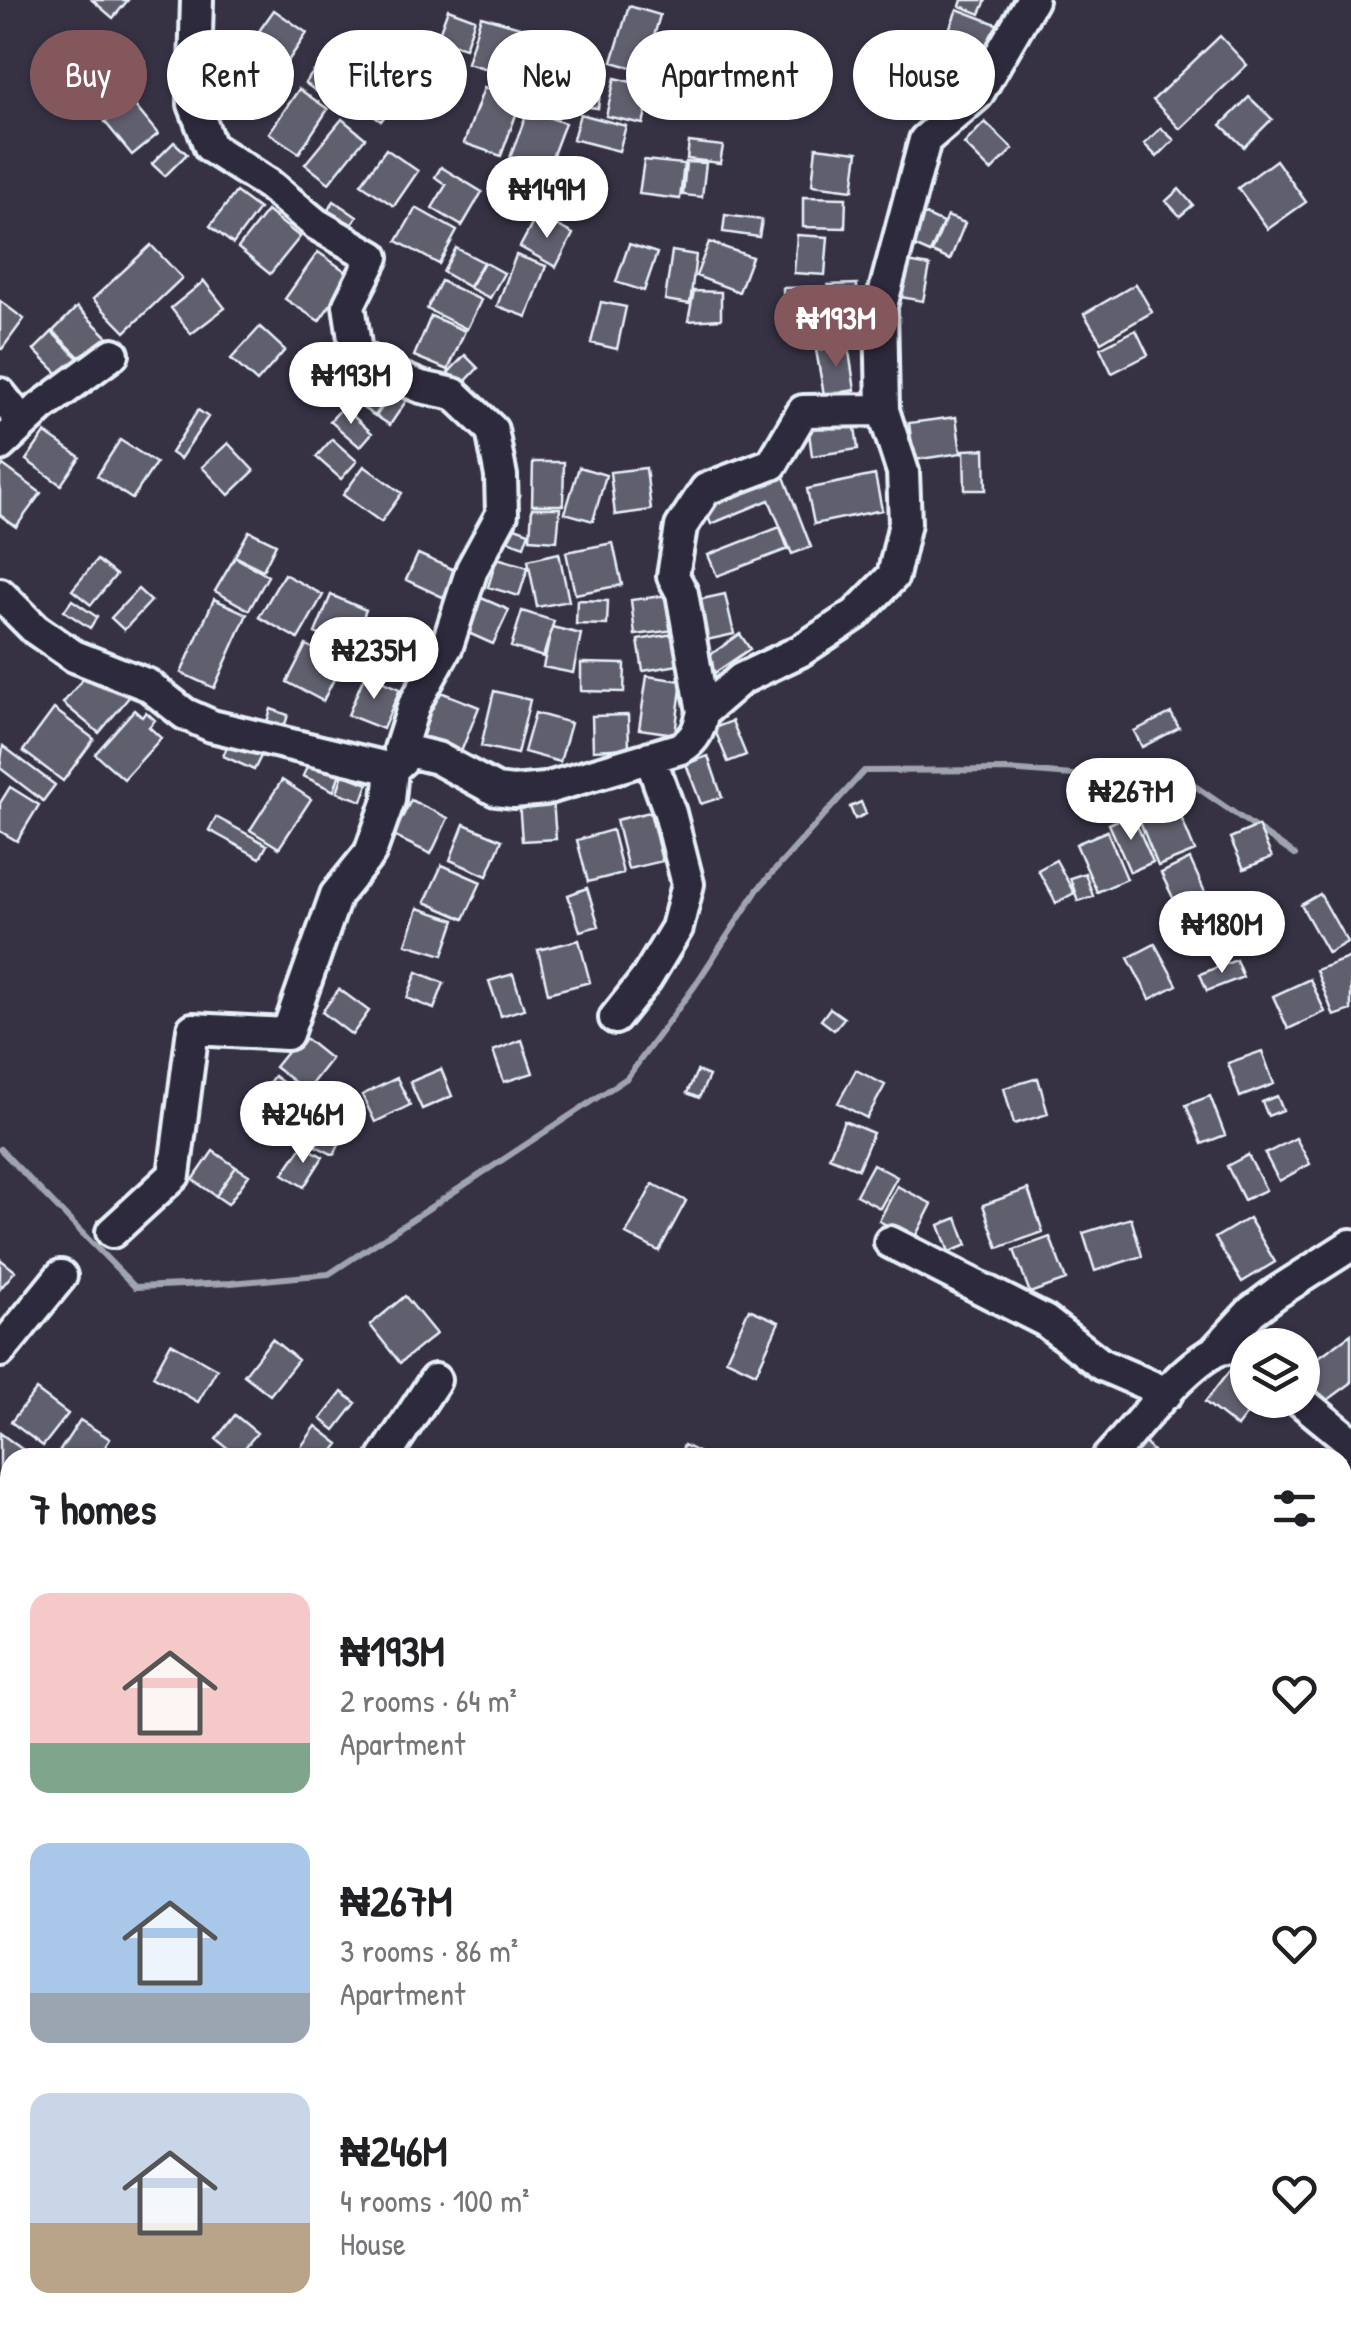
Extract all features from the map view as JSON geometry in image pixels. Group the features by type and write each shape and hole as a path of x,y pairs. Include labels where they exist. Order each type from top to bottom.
{"street":[{"path":"112,1232 174,1175 194,1029 288,1034 336,895 370,853 389,800 396,759 414,705 447,646 472,570 502,514 501,476 492,430 454,394 422,387 378,369 356,352 349,305 373,257 316,224 268,184 210,148 194,104 197,0"},
{"path":"702,712 740,679 800,651 856,614 893,576 905,523 904,472 882,410 880,306 925,140 978,95 1032,0"},
{"path":"0,445 113,354"},
{"path":"0,394 24,423"},
{"path":"0,594 35,629 74,656 148,684 185,714 212,726 396,759 437,758 496,790 545,789 692,742 700,728 702,712 685,609 674,576 680,527 706,490 772,464 803,411 882,410"},
{"path":"615,1018 646,979 677,928 688,884 670,813 650,757"},
{"path":"890,1242 1044,1321 1102,1365 1167,1393"},
{"path":"1117,1448 1167,1393 1215,1351 1252,1311 1351,1245"},
{"path":"0,1351 61,1276"},
{"path":"1215,1351 1230,1350"},
{"path":"391,1448 435,1380"},
{"path":"1320,1416 1351,1442"}],"building":[{"path":"92,0 128,0 113,18"},
{"path":"962,0 986,0 980,14 960,6"},
{"path":"629,6 660,15 656,30 626,30 626,66 612,62"},
{"path":"448,9 475,19 467,42 467,30 440,30"},
{"path":"957,9 999,25 995,35 995,30 949,30"},
{"path":"274,10 307,33 294,52 294,30 260,30"},
{"path":"481,16 524,28 487,30 487,69 467,63"},
{"path":"1220,36 1247,65 1180,129 1153,100"},
{"path":"314,71 314,90 305,83"},
{"path":"615,78 626,81 626,120 644,120 643,124 606,116"},
{"path":"484,88 487,89 487,120 514,120 501,156 464,143"},
{"path":"299,89 314,99 314,120 321,120 299,153 269,133 278,120 294,120 294,96"},
{"path":"1249,97 1272,119 1244,147 1221,125"},
{"path":"147,120 158,134 132,155 105,122"},
{"path":"341,120 365,138 329,183 305,164"},
{"path":"524,120 565,123 545,176 508,163"},
{"path":"578,120 603,120 626,126 619,151 573,139"},
{"path":"985,122 1013,149 991,171 964,144"},
{"path":"1161,128 1174,140 1157,157 1144,144"},
{"path":"174,142 187,154 165,176 152,164"},
{"path":"689,142 723,146 720,163 687,159"},
{"path":"816,147 858,152 853,190 812,185"},
{"path":"386,149 418,171 394,206 361,184"},
{"path":"644,160 684,164 680,199 639,194"},
{"path":"1276,160 1306,202 1268,229 1238,188"},
{"path":"686,162 706,163 702,197 683,195"},
{"path":"441,167 482,192 462,226 432,208 446,185 435,177"},
{"path":"1179,189 1193,205 1180,216 1166,201"},
{"path":"236,192 259,209 233,244 210,226"},
{"path":"803,197 846,198 845,228 803,227"},
{"path":"334,201 357,217 347,232 324,216"},
{"path":"416,208 457,231 439,264 397,241"},
{"path":"267,211 300,237 270,274 238,248"},
{"path":"917,211 943,223 930,253 903,241"},
{"path":"537,215 573,234 556,267 520,247"},
{"path":"725,215 762,220 759,237 723,232"},
{"path":"947,216 965,223 950,260 932,252"},
{"path":"797,235 828,237 825,275 794,273"},
{"path":"709,242 752,257 739,292 696,276"},
{"path":"629,244 657,253 644,291 616,282"},
{"path":"151,245 182,278 125,332 93,299"},
{"path":"456,248 483,262 469,287 443,272"},
{"path":"672,251 696,255 690,304 665,300"},
{"path":"318,252 351,275 319,321 285,299"},
{"path":"516,255 546,266 527,317 497,306"},
{"path":"897,260 930,266 923,301 890,295"},
{"path":"484,262 504,273 490,298 470,288"},
{"path":"204,281 225,308 191,334 171,308"},
{"path":"441,281 481,300 467,329 427,309"},
{"path":"857,284 857,323 828,324 828,285"},
{"path":"1136,284 1152,312 1101,342 1084,314"},
{"path":"821,287 822,327 784,328 783,288"},
{"path":"694,291 721,292 721,319 688,321"},
{"path":"0,301 24,319 2,349 0,348"},
{"path":"601,302 626,307 617,349 591,343"},
{"path":"77,307 110,339 86,364 53,331"},
{"path":"431,316 465,331 448,370 414,356"},
{"path":"260,327 285,350 257,382 231,359"},
{"path":"1136,330 1148,355 1112,373 1100,348"},
{"path":"52,332 81,361 63,379 34,350"},
{"path":"865,334 866,345 850,347 848,335"},
{"path":"848,345 855,390 824,395 816,350"},
{"path":"465,355 478,368 462,385 448,373"},
{"path":"360,370 391,391 375,416 343,395"},
{"path":"393,392 406,401 390,425 376,416"},
{"path":"343,407 372,433 360,447 330,421"},
{"path":"198,410 208,417 180,459 171,453"},
{"path":"853,411 858,449 812,456 807,417"},
{"path":"956,417 961,453 914,460 909,423"},
{"path":"45,433 80,457 61,485 26,460"},
{"path":"332,439 357,461 341,479 316,457"},
{"path":"120,440 156,463 132,499 97,476"},
{"path":"228,443 254,471 229,495 202,467"},
{"path":"985,449 986,490 965,490 964,450"},
{"path":"533,462 564,462 563,505 532,505"},
{"path":"3,465 41,493 16,527 0,515"},
{"path":"364,466 402,493 381,522 343,495"},
{"path":"579,467 606,475 593,521 565,513"},
{"path":"646,468 651,510 615,515 610,472"},
{"path":"781,469 811,547 792,554 769,500 711,524 702,502"},
{"path":"875,475 882,510 814,524 807,489"},
{"path":"532,508 560,508 557,541 530,539"},
{"path":"512,526 529,532 524,546 507,540"},
{"path":"780,527 788,549 717,576 708,555"},
{"path":"249,531 276,544 263,570 235,556"},
{"path":"613,543 622,585 575,594 566,552"},
{"path":"559,553 569,601 537,607 528,560"},
{"path":"418,554 461,573 449,600 406,580"},
{"path":"235,557 268,576 249,610 215,591"},
{"path":"497,558 528,567 519,596 488,587"},
{"path":"97,560 116,575 91,605 72,590"},
{"path":"284,574 323,595 298,639 259,617"},
{"path":"138,589 151,601 124,630 111,618"},
{"path":"725,594 734,634 702,641 693,601"},
{"path":"331,595 366,610 350,648 315,633"},
{"path":"670,595 675,630 635,635 631,600"},
{"path":"479,597 509,610 493,644 464,631"},
{"path":"214,599 247,614 214,688 181,673"},
{"path":"72,600 97,617 90,628 64,611"},
{"path":"577,600 608,601 607,625 576,624"},
{"path":"522,611 554,621 543,657 511,647"},
{"path":"552,627 581,634 573,673 543,667"},
{"path":"673,634 678,665 643,671 638,640"},
{"path":"740,634 750,649 713,674 703,660"},
{"path":"375,638 418,658 409,678 366,659"},
{"path":"306,645 342,663 323,701 287,682"},
{"path":"581,663 625,664 624,692 581,691"},
{"path":"93,667 130,696 99,733 63,703"},
{"path":"365,674 400,689 383,729 348,715"},
{"path":"647,676 682,681 675,734 639,729"},
{"path":"438,691 479,707 461,752 420,736"},
{"path":"494,691 530,700 517,754 481,746"},
{"path":"54,709 94,739 63,781 23,751"},
{"path":"271,709 288,715 282,734 265,728"},
{"path":"134,710 142,717 146,712 155,720 149,727 161,738 124,779 95,754"},
{"path":"535,713 571,723 560,762 524,752"},
{"path":"1171,713 1179,728 1142,747 1134,731"},
{"path":"628,715 629,748 593,750 592,716"},
{"path":"732,721 746,755 728,762 714,728"},
{"path":"231,739 262,754 254,770 223,756"},
{"path":"3,746 55,785 43,801 0,768"},
{"path":"708,756 722,797 701,804 686,764"},
{"path":"310,761 340,773 334,791 303,776"},
{"path":"343,774 368,784 362,801 337,792"},
{"path":"282,780 311,799 279,848 250,830"},
{"path":"10,787 39,805 17,841 0,831 0,803"},
{"path":"411,800 448,818 431,854 393,836"},
{"path":"553,800 556,839 522,841 519,802"},
{"path":"861,802 866,814 855,819 850,807"},
{"path":"1177,807 1195,851 1158,866 1140,822"},
{"path":"650,812 662,861 628,869 616,820"},
{"path":"1132,814 1153,862 1130,872 1109,824"},
{"path":"216,817 267,845 260,858 209,830"},
{"path":"464,824 502,840 487,876 450,860"},
{"path":"1258,826 1272,857 1244,869 1230,838"},
{"path":"612,830 623,873 588,882 577,840"},
{"path":"1107,831 1127,879 1097,892 1076,844"},
{"path":"1190,859 1208,899 1180,912 1161,873"},
{"path":"1056,860 1074,893 1056,903 1038,870"},
{"path":"442,865 481,882 464,919 425,902"},
{"path":"1085,873 1093,896 1078,901 1070,878"},
{"path":"587,888 599,926 580,931 568,895"},
{"path":"1320,894 1347,942 1328,953 1301,905"},
{"path":"418,908 455,920 443,955 406,944"},
{"path":"579,940 590,982 548,993 538,950"},
{"path":"1155,944 1177,985 1150,999 1128,958"},
{"path":"1351,957 1351,1010 1334,1016 1316,970"},
{"path":"1236,960 1243,977 1207,991 1200,974"},
{"path":"417,972 444,983 434,1009 407,998"},
{"path":"513,974 524,1009 501,1016 489,981"},
{"path":"1310,979 1325,1012 1288,1029 1273,996"},
{"path":"339,989 369,1011 352,1035 322,1012"},
{"path":"830,1008 844,1018 834,1030 821,1020"},
{"path":"301,1035 331,1059 306,1091 275,1067"},
{"path":"522,1040 533,1073 504,1082 493,1051"},
{"path":"1262,1051 1274,1084 1240,1097 1228,1063"},
{"path":"441,1069 452,1096 422,1109 410,1082"},
{"path":"856,1070 885,1085 867,1118 838,1103"},
{"path":"697,1071 709,1076 699,1098 687,1093"},
{"path":"274,1076 302,1096 282,1122 255,1101"},
{"path":"397,1078 410,1105 375,1122 362,1095"},
{"path":"1038,1078 1048,1114 1014,1124 1004,1088"},
{"path":"1210,1096 1225,1135 1202,1144 1186,1105"},
{"path":"1277,1096 1283,1110 1268,1116 1262,1102"},
{"path":"255,1104 282,1123 275,1131 248,1113"},
{"path":"311,1111 328,1120 315,1146 297,1137"},
{"path":"329,1120 347,1129 334,1155 316,1146"},
{"path":"844,1121 873,1133 858,1169 829,1157"},
{"path":"1296,1138 1310,1164 1279,1181 1265,1154"},
{"path":"303,1145 323,1157 304,1187 283,1174"},
{"path":"213,1151 236,1167 216,1196 193,1180"},
{"path":"1248,1155 1266,1190 1244,1200 1227,1166"},
{"path":"873,1164 897,1177 880,1208 856,1195"},
{"path":"236,1167 249,1175 228,1204 216,1196"},
{"path":"653,1184 686,1201 659,1251 626,1234"},
{"path":"897,1186 932,1204 914,1239 879,1221"},
{"path":"1028,1189 1043,1232 998,1248 983,1205"},
{"path":"957,1218 967,1245 949,1252 939,1225"},
{"path":"1131,1218 1142,1256 1095,1271 1083,1233"},
{"path":"1249,1218 1275,1262 1242,1282 1215,1238"},
{"path":"1050,1237 1066,1280 1030,1293 1014,1250"},
{"path":"0,1259 15,1271 0,1289"},
{"path":"405,1296 436,1334 400,1363 370,1325"},
{"path":"749,1309 779,1322 756,1373 726,1359"},
{"path":"1351,1334 1351,1383 1325,1402 1320,1395 1320,1356"},
{"path":"272,1339 298,1360 270,1395 244,1375"},
{"path":"171,1343 217,1369 198,1402 153,1376"},
{"path":"1230,1370 1230,1418 1244,1418 1237,1427 1205,1402"},
{"path":"36,1390 68,1414 43,1446 11,1422"},
{"path":"342,1392 356,1403 335,1430 321,1419"},
{"path":"235,1415 257,1433 245,1448 228,1448 216,1439"},
{"path":"80,1420 110,1439 104,1448 62,1448"},
{"path":"316,1426 339,1444 336,1448 300,1448"},
{"path":"0,1433 20,1448 0,1448"},
{"path":"1142,1440 1150,1448 1134,1448"}],"waterway":[{"path":"0,1149 135,1287 329,1274 627,1078 694,987 758,889 864,771 1007,770 1192,784 1295,855"}]}
